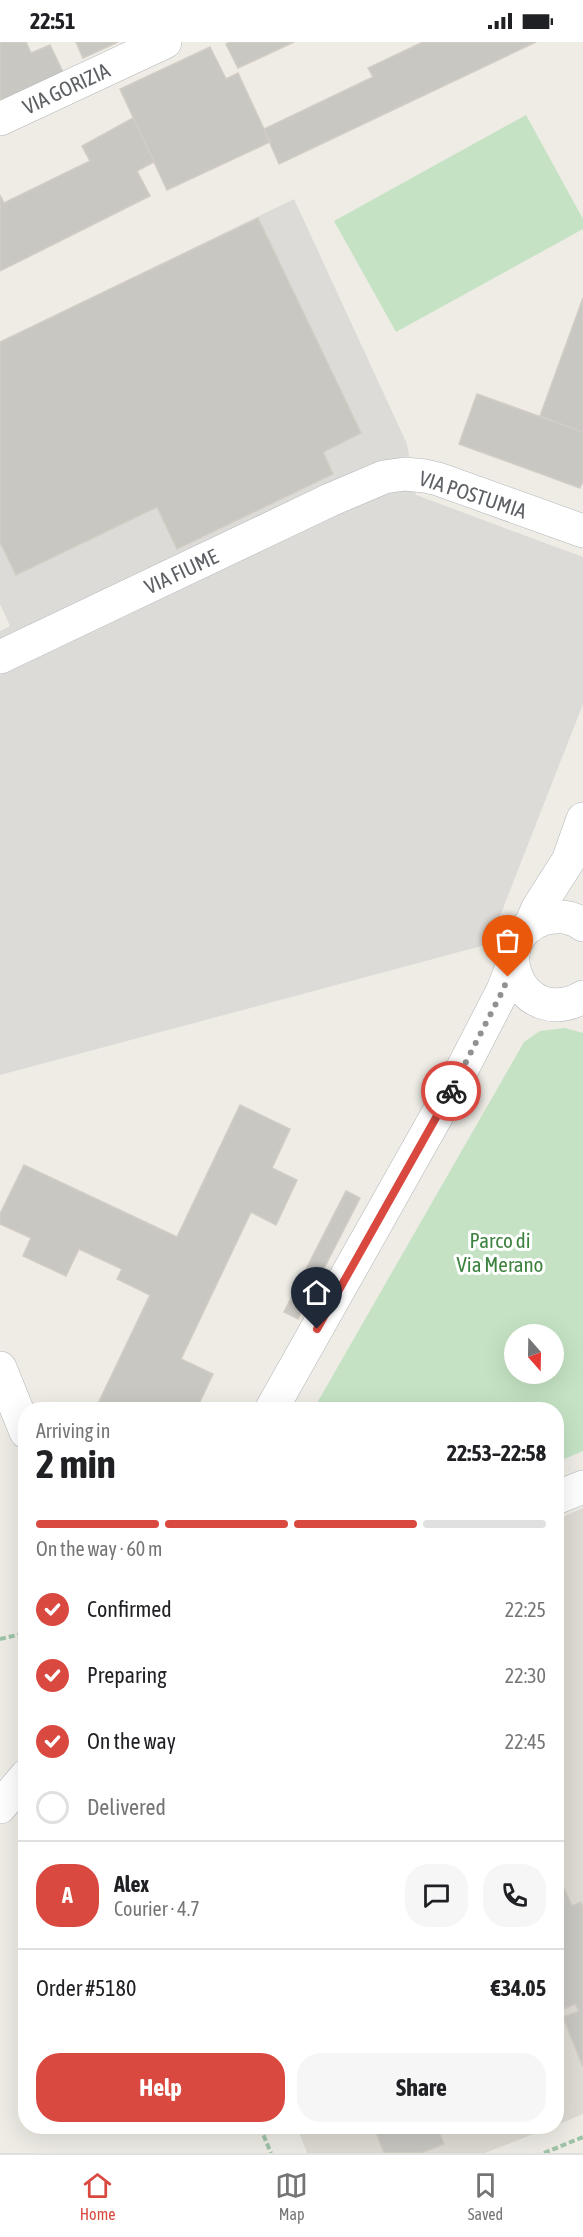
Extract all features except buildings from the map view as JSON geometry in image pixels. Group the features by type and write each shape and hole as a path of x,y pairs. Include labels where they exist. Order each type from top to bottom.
{"street":[{"name":"VIA GORIZIA","path":"0,119 165,42"},
{"name":"VIA POSTUMIA","path":"361,486 384,477 405,474 425,476 583,531"},
{"name":"VIA FIUME","path":"0,657 361,486"},
{"path":"530,926 538,908 568,861 583,819"},
{"path":"568,861 566,878 568,892 581,923"},
{"path":"276,1402 454,1085 503,990 513,964 517,943 536,921 550,917 565,917 581,923"},
{"path":"513,964 520,986 530,996 570,1002"},
{"path":"454,1085 501,1016 511,1009 570,1002"},
{"path":"0,1368 18,1412"},
{"path":"564,1495 583,1487"},
{"path":"0,1807 18,1786"}],"path":[{"path":"0,1639 18,1635"},
{"path":"263,2134 271,2153"},
{"path":"544,2153 583,2137"}],"shaded area":[{"path":"294,199 407,444 416,495 583,557 583,704 489,944 0,1075 0,631 10,626 0,604 0,342"},
{"path":"583,1508 583,2114 564,2122 564,1516"},
{"path":"300,2134 533,2134 485,2153 307,2153"}],"green space":[{"path":"526,115 583,219 583,229 396,332 334,221"},
{"name":"Parco di Via Merano","path":"565,1028 583,1033 583,1451 564,1459 564,1402 318,1402 524,1042 540,1031"}],"way so far":[{"path":"451,1091 508,977"}],"route":[{"path":"317,1329 451,1091"}]}
